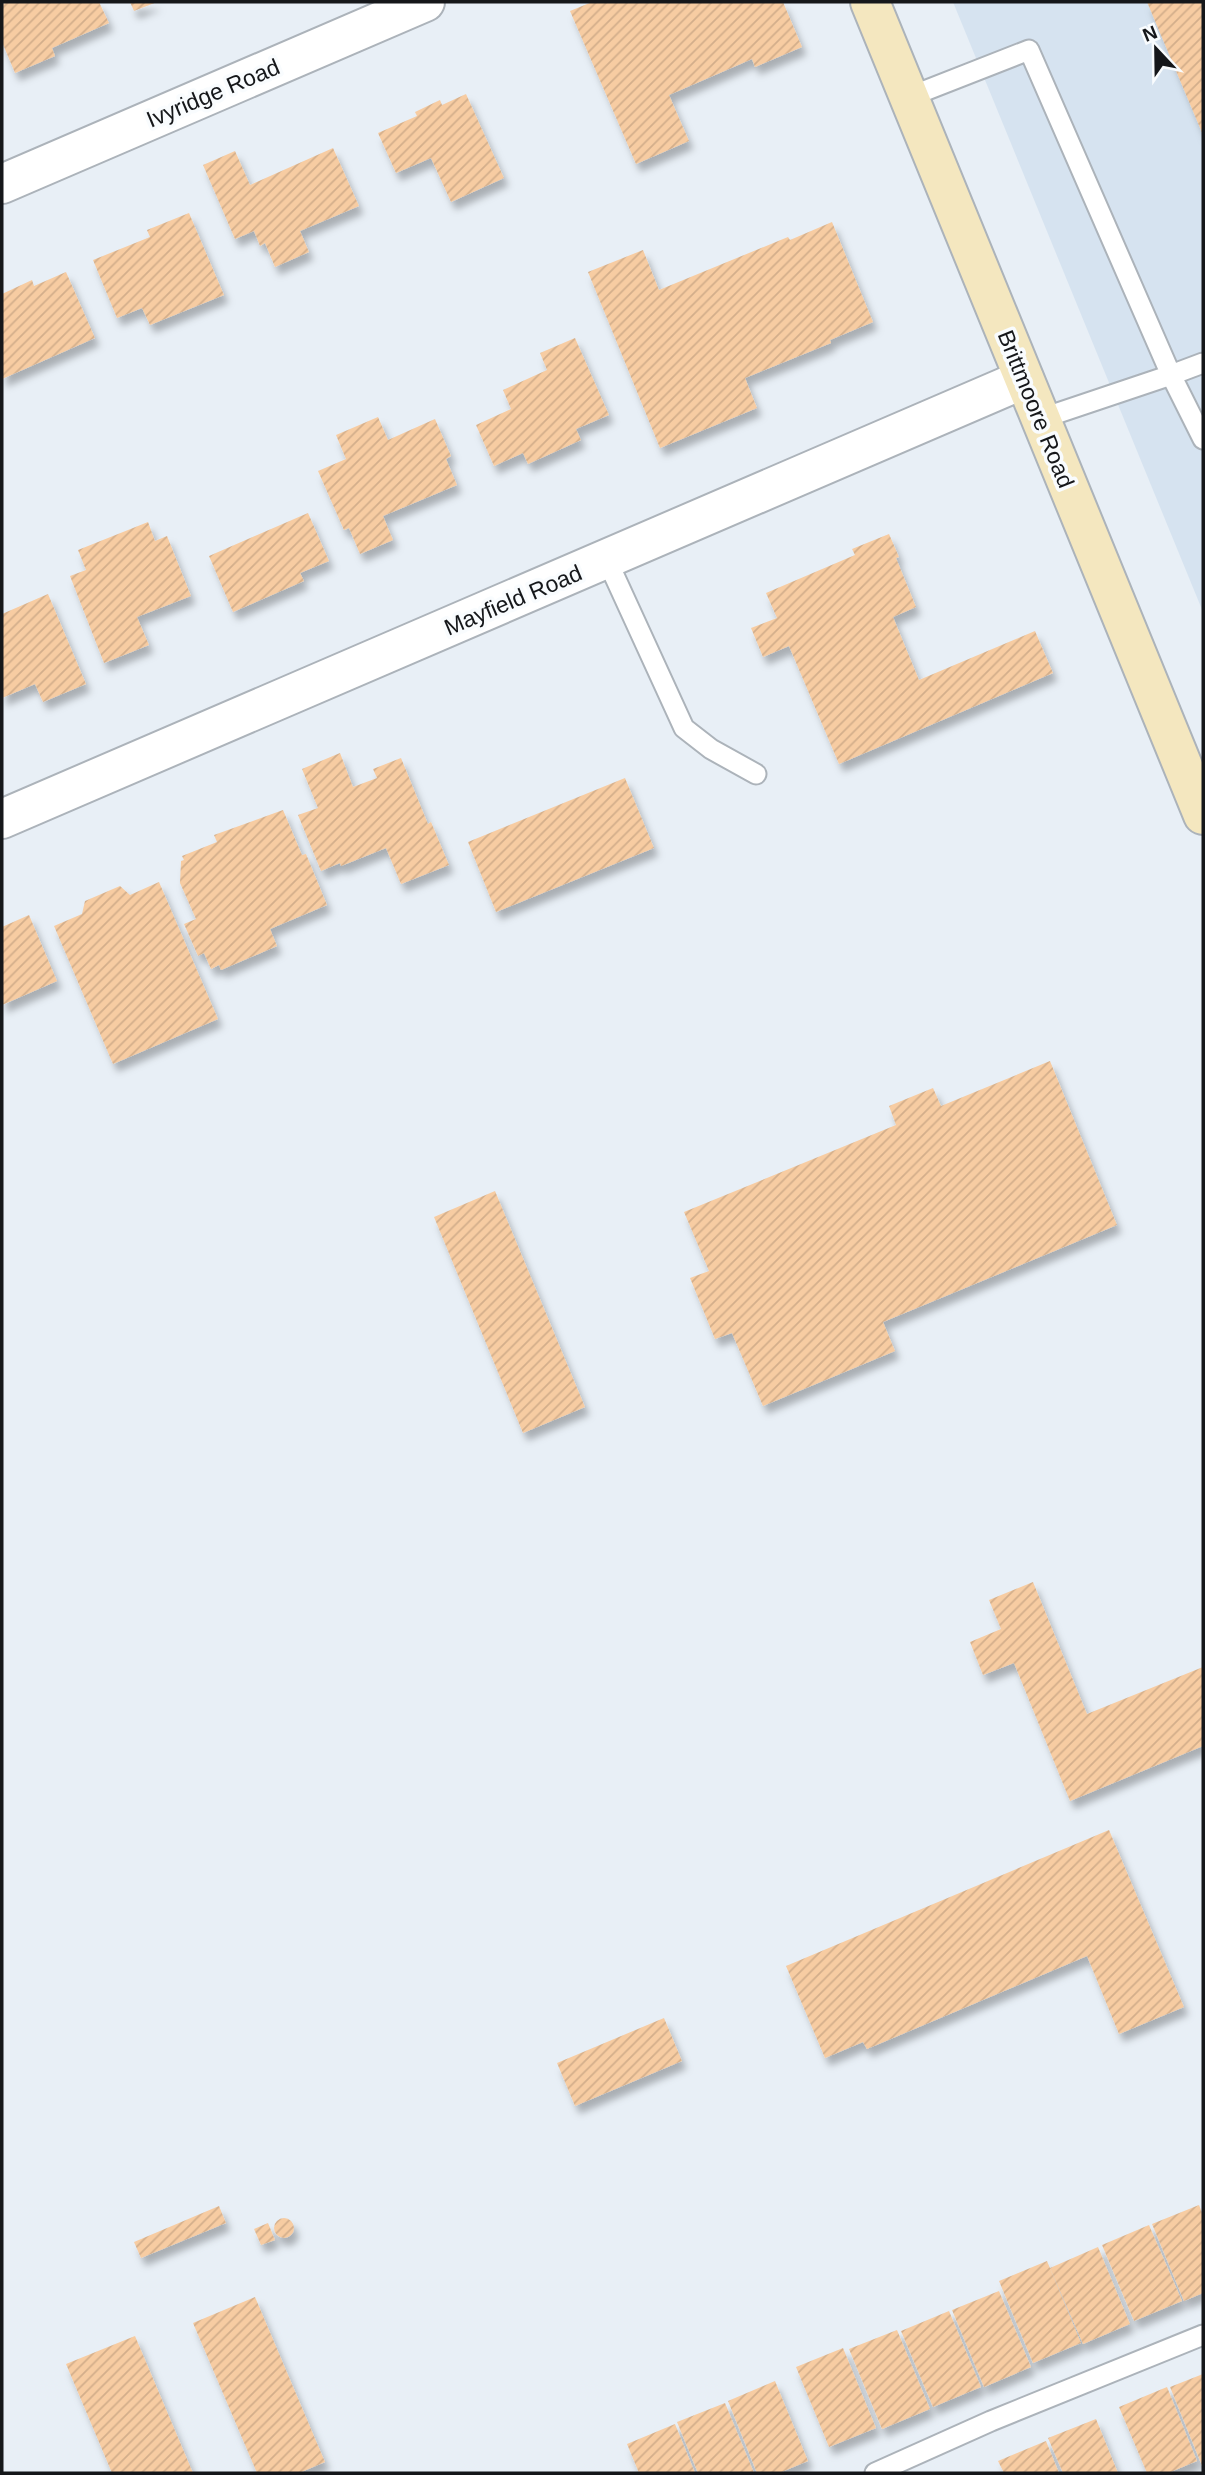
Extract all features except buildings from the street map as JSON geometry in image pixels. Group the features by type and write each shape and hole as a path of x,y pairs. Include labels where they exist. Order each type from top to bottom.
{"main road":[{"name":"Brittmoore Road","path":"870,2 1203,816"}],"street":[{"name":"Ivyridge Road","path":"2,184 425,2"},
{"name":"Mayfield Road","path":"2,819 1024,379"}],"lane":[{"path":"909,97 1029,50 1171,375 1203,439"},
{"path":"1040,419 1203,363"},
{"path":"607,560 684,728 711,749 756,774"},
{"path":"874,2473 991,2421 1203,2335"}],"shaded area":[{"path":"953,2 1203,2 1203,612"}]}
